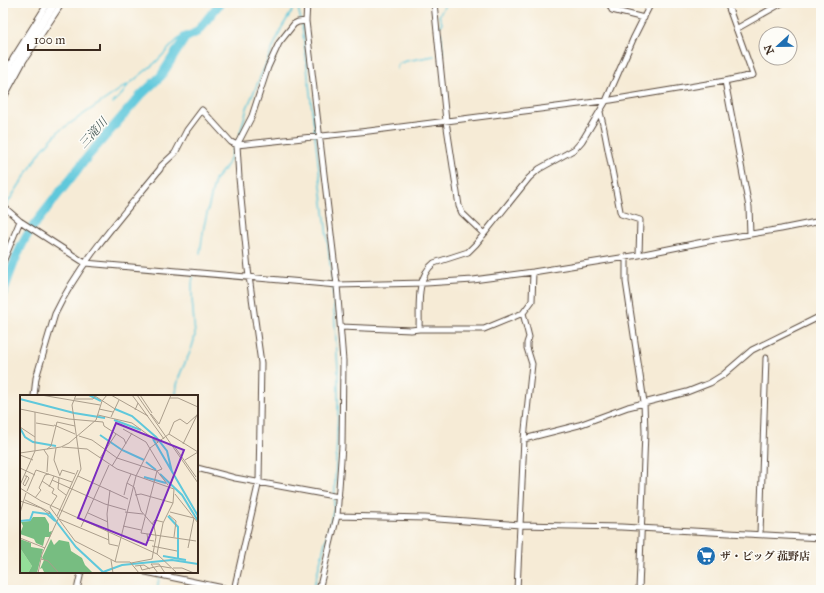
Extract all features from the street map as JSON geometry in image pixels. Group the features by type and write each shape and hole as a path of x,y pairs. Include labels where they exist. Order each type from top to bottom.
{"highway":[{"path":"3,88 26,47 55,3"}],"street":[{"path":"3,77 48,3"},
{"path":"3,99 24,60 62,3"},
{"path":"307,3 305,21 341,327 343,399 337,516 319,590"},
{"path":"434,3 446,121 459,206 462,213 484,234"},
{"path":"609,3 612,10 644,18"},
{"path":"419,329 420,283 430,266 434,263 468,252 529,178 539,169 575,149 582,141 606,101 652,3"},
{"path":"236,144 312,137 606,101 753,75 727,3"},
{"path":"736,29 782,3"},
{"path":"151,573 234,590 259,481 261,363 249,277 236,144 252,116 268,67 279,43 294,24 305,21"},
{"path":"725,81 749,207 750,234"},
{"path":"34,395 36,378 55,314 85,263 161,166 175,153 187,130 202,110 236,144"},
{"path":"600,112 621,214 640,220 639,255"},
{"path":"3,206 21,221 85,263 336,285 473,280 639,255 821,221"},
{"path":"3,262 21,221"},
{"path":"626,257 626,282 644,402 645,432 639,590"},
{"path":"341,327 412,330 484,328 523,313 532,301 533,272"},
{"path":"517,590 524,439 532,364 527,348 529,336 523,313"},
{"path":"524,439 579,425 628,407 687,392 710,383 723,375 752,350 821,316"},
{"path":"760,534 766,358"},
{"path":"198,468 235,478 259,481 338,497"},
{"path":"337,516 425,518 520,525 621,527 821,538"},
{"path":"77,590 81,573"}],"waterway":[{"name":"三滝川","path":"3,293 12,268 31,229 89,155 141,95 161,76 185,38 197,32 220,3"},
{"path":"297,3 302,25 332,279 338,369 334,508 313,590"},
{"path":"240,134 247,108 275,43 282,27 297,3"},
{"path":"440,26 442,23 439,16 446,3"},
{"path":"3,210 42,150 59,131 128,85 155,63 183,34 197,32"},
{"path":"441,33 443,54"},
{"path":"397,69 398,64 406,61 434,56"},
{"path":"113,103 123,93 128,85"},
{"path":"200,253 204,226 215,180 228,164 235,146"},
{"path":"176,395 181,371 191,351 195,335 192,299 193,277"},
{"path":"157,590 160,573"}],"place":[{"name":"ザ・ビッグ 菰野店","path":"706,556"}]}
